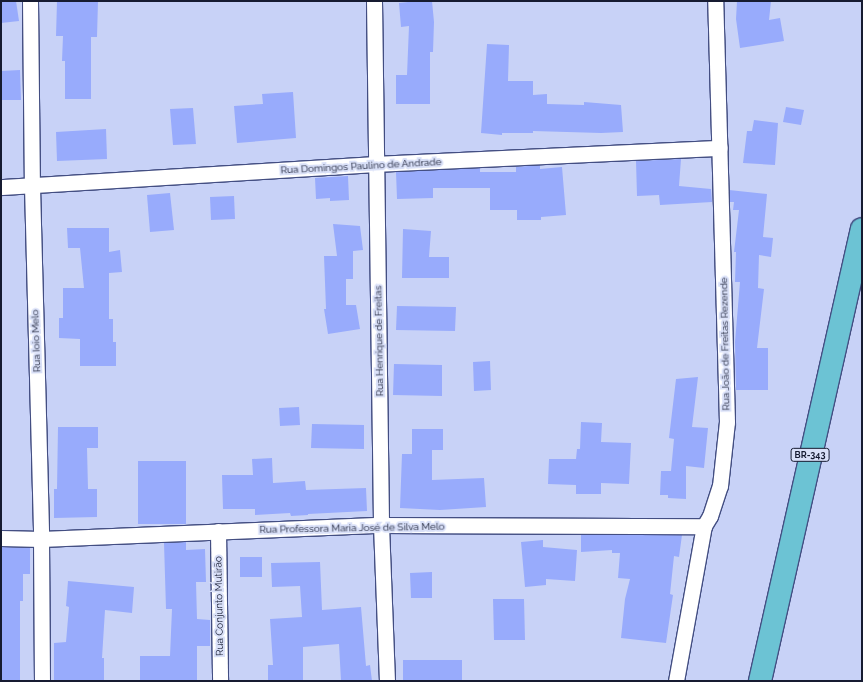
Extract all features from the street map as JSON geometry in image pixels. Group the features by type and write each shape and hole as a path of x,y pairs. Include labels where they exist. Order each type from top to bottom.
{"highway":[{"name":"BR-343","path":"760,681 862,229"}],"street":[{"name":"Rua Ioio Melo","path":"30,1 32,186 41,539 42,681"},
{"name":"Rua Henrique de Freitas","path":"374,1 382,525 387,681"},
{"name":"Rua João de Freitas Rezende","path":"676,681 704,526 710,516 720,486 727,422 715,1"},
{"name":"Rua Domingos Paulino de Andrade","path":"1,187 376,164 720,148"},
{"name":"Rua Professora Maria José de Silva Melo","path":"1,538 41,539 382,525 704,526"},
{"name":"Rua Conjunto Mutirão","path":"218,531 220,681"}],"building":[{"path":"1,1 16,1 19,21 1,23"},
{"path":"57,1 98,1 97,37 91,37 91,99 65,99 65,61 62,61 63,36 56,36"},
{"path":"432,1 434,22 433,52 430,52 430,104 396,104 396,75 407,75 409,26 401,27 399,3"},
{"path":"737,1 771,1 769,20 780,18 784,41 740,48 736,19"},
{"path":"487,44 509,45 508,81 533,81 533,95 547,94 547,104 584,105 584,102 621,105 623,132 601,133 533,131 533,133 502,133 502,135 481,133"},
{"path":"20,70 21,100 1,100 1,71"},
{"path":"293,92 296,138 237,143 234,106 263,104 262,94"},
{"path":"786,107 804,110 801,125 783,122"},
{"path":"193,108 196,144 173,145 170,109"},
{"path":"754,120 778,123 775,165 743,163 747,131 752,131"},
{"path":"106,129 107,159 57,161 56,132"},
{"path":"681,159 679,186 711,189 712,202 660,205 659,195 637,196 636,161"},
{"path":"540,165 540,169 562,167 566,215 541,217 541,220 517,220 517,210 490,210 490,188 433,188 433,198 397,199 396,172 480,168 480,172 516,172 516,167"},
{"path":"348,176 349,200 330,201 330,198 316,199 315,178"},
{"path":"729,190 767,194 763,237 773,238 771,257 759,255 758,288 764,289 757,348 768,348 768,390 736,390 735,342 740,282 735,282 736,252 734,252 739,210 733,210 734,202 730,202"},
{"path":"170,193 174,230 150,232 147,195"},
{"path":"234,196 235,219 211,220 210,197"},
{"path":"333,224 360,226 363,250 353,251 353,279 346,279 346,305 356,305 360,329 328,334 324,309 326,309 324,256 337,256"},
{"path":"67,228 109,228 109,252 120,250 122,272 109,273 109,319 113,319 113,342 116,342 116,366 80,366 80,339 59,338 59,318 63,318 63,288 84,288 80,248 68,248"},
{"path":"403,229 431,231 429,257 449,257 449,278 402,278"},
{"path":"397,306 456,307 455,331 396,330"},
{"path":"490,361 491,390 474,391 473,362"},
{"path":"394,364 442,365 442,396 393,395"},
{"path":"698,377 692,427 708,428 704,468 686,466 686,499 668,498 668,495 660,495 661,471 671,471 674,439 669,438 676,379"},
{"path":"299,407 300,425 280,426 279,408"},
{"path":"581,422 602,423 601,442 631,443 629,484 601,483 601,494 576,494 576,485 548,484 549,459 576,459 577,449 580,449"},
{"path":"312,424 364,425 364,449 311,448"},
{"path":"58,427 98,427 98,448 87,448 88,489 97,489 97,517 54,518 54,489 57,489"},
{"path":"412,429 443,429 443,450 432,450 432,480 484,478 486,507 440,510 400,508 402,454 412,454"},
{"path":"272,458 273,483 305,481 306,490 366,488 367,511 291,516 290,513 255,515 255,509 223,509 222,475 253,475 252,459"},
{"path":"138,461 186,461 186,524 138,524"},
{"path":"581,535 682,535 679,557 674,556 670,594 673,595 666,643 621,638 625,599 630,579 618,578 620,553 612,553 612,550 581,552"},
{"path":"543,540 543,547 577,550 575,581 546,579 546,585 525,587 521,542"},
{"path":"186,542 186,550 205,549 206,582 196,582 197,619 210,620 210,646 197,646 197,681 140,681 140,656 170,656 172,609 166,609 164,543"},
{"path":"1,547 30,548 30,574 23,574 23,601 20,601 20,681 1,681"},
{"path":"240,557 262,557 262,577 240,577"},
{"path":"320,562 322,610 361,607 366,666 370,665 372,681 341,681 339,644 303,647 303,681 268,681 268,665 273,665 270,619 302,617 300,586 272,587 271,563"},
{"path":"432,572 432,598 411,598 410,573"},
{"path":"68,581 134,587 132,613 105,610 102,658 104,658 104,681 54,681 54,643 66,642 69,607 66,606"},
{"path":"493,599 524,599 525,640 494,640"},
{"path":"403,660 462,660 462,681 403,681"}]}
